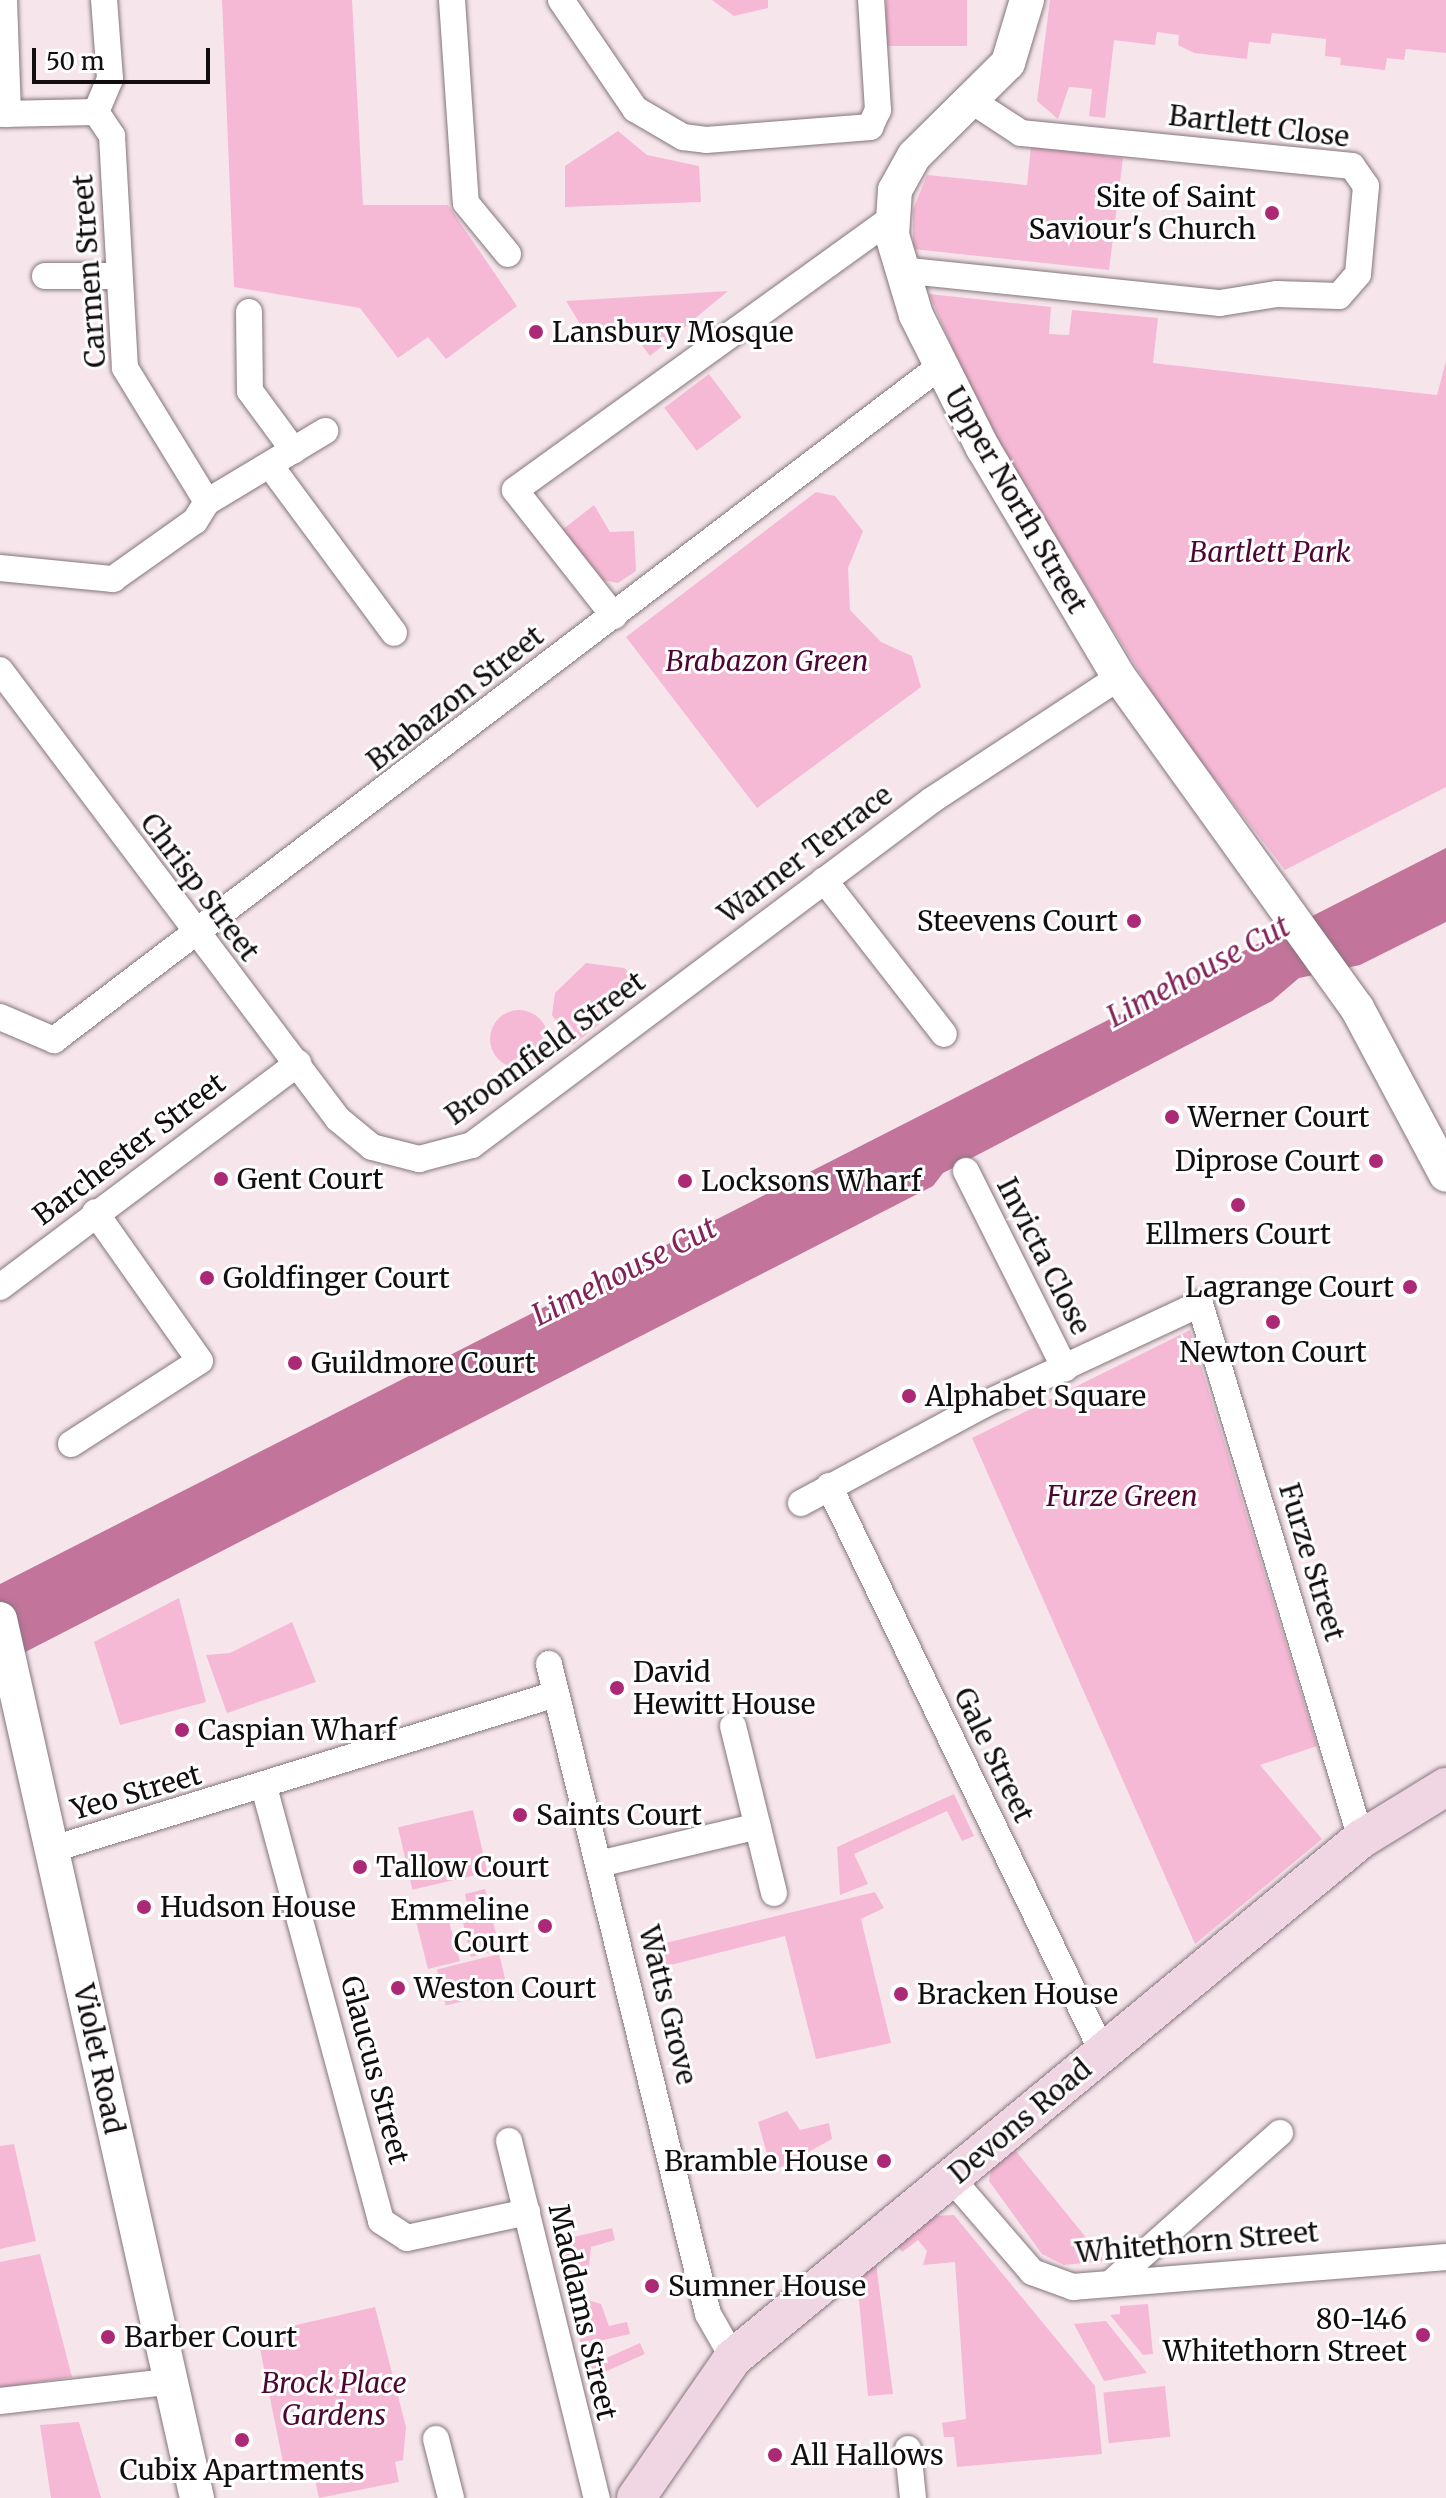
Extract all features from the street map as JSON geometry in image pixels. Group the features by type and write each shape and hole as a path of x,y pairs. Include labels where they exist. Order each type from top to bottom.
{"main road":[{"name":"Devons Road","path":"636,2498 733,2358 1361,1839 1446,1787"}],"street":[{"path":"4,0 4,114 96,112 110,79 104,0"},
{"path":"452,0 466,203 508,254"},
{"path":"561,0 635,109 683,137 870,127 878,110 871,0"},
{"name":"Upper North Street","path":"1027,0 1008,63 975,103 914,156 895,190 890,220 900,270 939,367 1119,677 1357,1008 1446,1175"},
{"name":"Bartlett Close","path":"900,270 1220,303 1277,294 1339,296 1358,274 1366,186 1361,173 1337,163 1021,133 975,103"},
{"name":"Carmen Street","path":"96,112 112,136 116,276 131,388 203,485 203,510"},
{"path":"614,616 515,490 890,220"},
{"path":"45,276 116,276"},
{"path":"249,312 250,391 294,451"},
{"name":"Brabazon Street","path":"0,1017 54,1040 196,937 939,367"},
{"path":"0,568 113,579 203,510 325,431"},
{"path":"272,468 394,633"},
{"name":"Chrisp Street","path":"0,670 196,937 355,1136"},
{"name":"Warner Terrace","path":"718,960 932,800 1119,677"},
{"path":"824,880 944,1034"},
{"name":"Broomfield Street","path":"355,1136 400,1157 437,1157 472,1145 718,960"},
{"name":"Barchester Street","path":"0,1287 95,1212 298,1063"},
{"name":"Invicta Close","path":"966,1171 1065,1369"},
{"path":"71,1444 200,1361 95,1212"},
{"name":"Furze Street","path":"1065,1369 1200,1304 1361,1839"},
{"path":"801,1503 829,1486 1065,1369"},
{"name":"Gale Street","path":"829,1486 1102,2051"},
{"name":"Violet Road","path":"0,1619 168,2382 197,2498"},
{"name":"Watts Grove","path":"549,1664 708,2314 733,2358"},
{"name":"Yeo Street","path":"53,1849 264,1787 556,1694"},
{"path":"733,1726 774,1893"},
{"name":"Glaucus Street","path":"264,1787 381,2221 407,2238 527,2212"},
{"path":"599,1864 758,1826"},
{"path":"1111,2283 1280,2133"},
{"name":"Maddams Street","path":"509,2141 597,2498"},
{"name":"Whitethorn Street","path":"951,2178 1032,2272 1073,2287 1446,2257"},
{"path":"0,2401 168,2382"},
{"path":"436,2439 451,2498"},
{"path":"908,2449 913,2498"}],"green space":[{"path":"222,0 352,0 363,205 448,205 517,306 446,359 428,337 398,358 360,308 234,287"},
{"path":"712,0 768,0 768,8 734,16"},
{"path":"886,0 967,0 967,46 886,46"},
{"path":"1050,0 1446,0 1446,53 1406,49 1404,60 1387,58 1385,70 1340,65 1341,58 1325,56 1326,39 1272,33 1270,44 1249,42 1247,59 1194,53 1178,45 1179,35 1157,32 1155,45 1114,40 1105,118 1089,116 1092,89 1069,87 1058,119 1037,101"},
{"path":"618,131 647,155 699,166 701,202 565,207 565,166"},
{"path":"1031,146 1123,158 1109,270 913,249 913,210 927,175 1027,185"},
{"path":"728,291 650,356 623,320 590,340 566,301"},
{"name":"Bartlett Park","path":"929,294 1051,307 1049,334 1069,335 1072,310 1158,318 1153,363 1437,395 1446,361 1446,787 1285,870 1169,720 984,421"},
{"path":"709,374 741,417 697,451 664,408"},
{"name":"Brabazon Green","path":"816,492 835,496 863,531 848,568 850,610 881,642 912,656 921,687 757,808 626,637"},
{"path":"594,505 610,532 634,531 636,571 618,583 603,580 562,530"},
{"path":"586,963 624,968 645,988 573,1045 552,1015 555,993"},
{"path":"519,1010 540,1018 548,1039 540,1060 519,1068 498,1060 490,1039 498,1018"},
{"name":"Furze Green","path":"1190,1330 1317,1746 1260,1765 1322,1839 1195,1944 972,1438"},
{"path":"179,1598 206,1702 120,1725 94,1642"},
{"path":"292,1622 316,1682 227,1713 206,1655 230,1653"},
{"path":"954,1794 974,1836 962,1841 947,1811 854,1854 868,1884 840,1895 837,1847"},
{"path":"473,1810 487,1872 412,1890 398,1827"},
{"path":"485,1889 500,1950 471,1957 460,1910 468,1908 465,1894"},
{"path":"875,1892 884,1908 861,1919 891,2043 816,2059 785,1936 651,1970 645,1948"},
{"path":"432,1904 437,1921 448,1918 460,1961 428,1969 413,1909"},
{"path":"499,1954 508,1990 446,2005 437,1969"},
{"path":"787,2111 800,2130 829,2123 832,2139 772,2172 758,2122"},
{"path":"14,2144 36,2241 0,2249 0,2146"},
{"path":"1015,2150 1105,2261 1064,2265 1042,2254 989,2181 991,2169"},
{"path":"954,2215 1095,2386 1102,2454 957,2467 954,2437 944,2437 942,2423 966,2419 955,2262 923,2265 927,2251 918,2240 902,2252 897,2245 933,2216"},
{"path":"612,2228 615,2240 591,2247 588,2276 566,2282 556,2241"},
{"path":"40,2254 72,2377 0,2388 0,2262"},
{"path":"876,2263 893,2394 868,2396 857,2279"},
{"path":"585,2299 601,2304 609,2326 627,2322 630,2334 581,2345 575,2316 588,2312"},
{"path":"1148,2304 1153,2354 1143,2355 1110,2315 1120,2314 1120,2306"},
{"name":"Brock Place Gardens","path":"375,2307 406,2427 403,2460 395,2462 399,2482 319,2498 314,2476 287,2482 257,2334"},
{"path":"1106,2321 1147,2373 1104,2381 1074,2324"},
{"path":"640,2343 645,2354 593,2377 588,2366"},
{"path":"1165,2386 1170,2437 1109,2443 1103,2392"},
{"path":"79,2422 101,2498 51,2498 40,2425"}],"water":[{"name":"Limehouse Cut","path":"1446,848 1446,922 1360,965 1299,978 1272,1001 943,1173 933,1186 0,1665 0,1584"}],"place":[{"name":"Site of Saint Saviour's Church","path":"1272,213"},
{"name":"Lansbury Mosque","path":"536,332"},
{"name":"Steevens Court","path":"1134,921"},
{"name":"Werner Court","path":"1172,1117"},
{"name":"Diprose Court","path":"1376,1161"},
{"name":"Gent Court","path":"221,1179"},
{"name":"Locksons Wharf","path":"685,1181"},
{"name":"Ellmers Court","path":"1238,1205"},
{"name":"Goldfinger Court","path":"207,1278"},
{"name":"Lagrange Court","path":"1410,1287"},
{"name":"Newton Court","path":"1273,1322"},
{"name":"Guildmore Court","path":"295,1363"},
{"name":"Alphabet Square","path":"909,1396"},
{"name":"David Hewitt House","path":"617,1688"},
{"name":"Caspian Wharf","path":"182,1730"},
{"name":"Saints Court","path":"520,1815"},
{"name":"Tallow Court","path":"360,1867"},
{"name":"Hudson House","path":"144,1907"},
{"name":"Emmeline Court","path":"545,1926"},
{"name":"Weston Court","path":"398,1988"},
{"name":"Bracken House","path":"901,1994"},
{"name":"Bramble House","path":"884,2161"},
{"name":"Sumner House","path":"652,2286"},
{"name":"80-146 Whitethorn Street","path":"1423,2335"},
{"name":"Barber Court","path":"108,2337"},
{"name":"Cubix Apartments","path":"242,2440"},
{"name":"All Hallows","path":"775,2455"}]}
